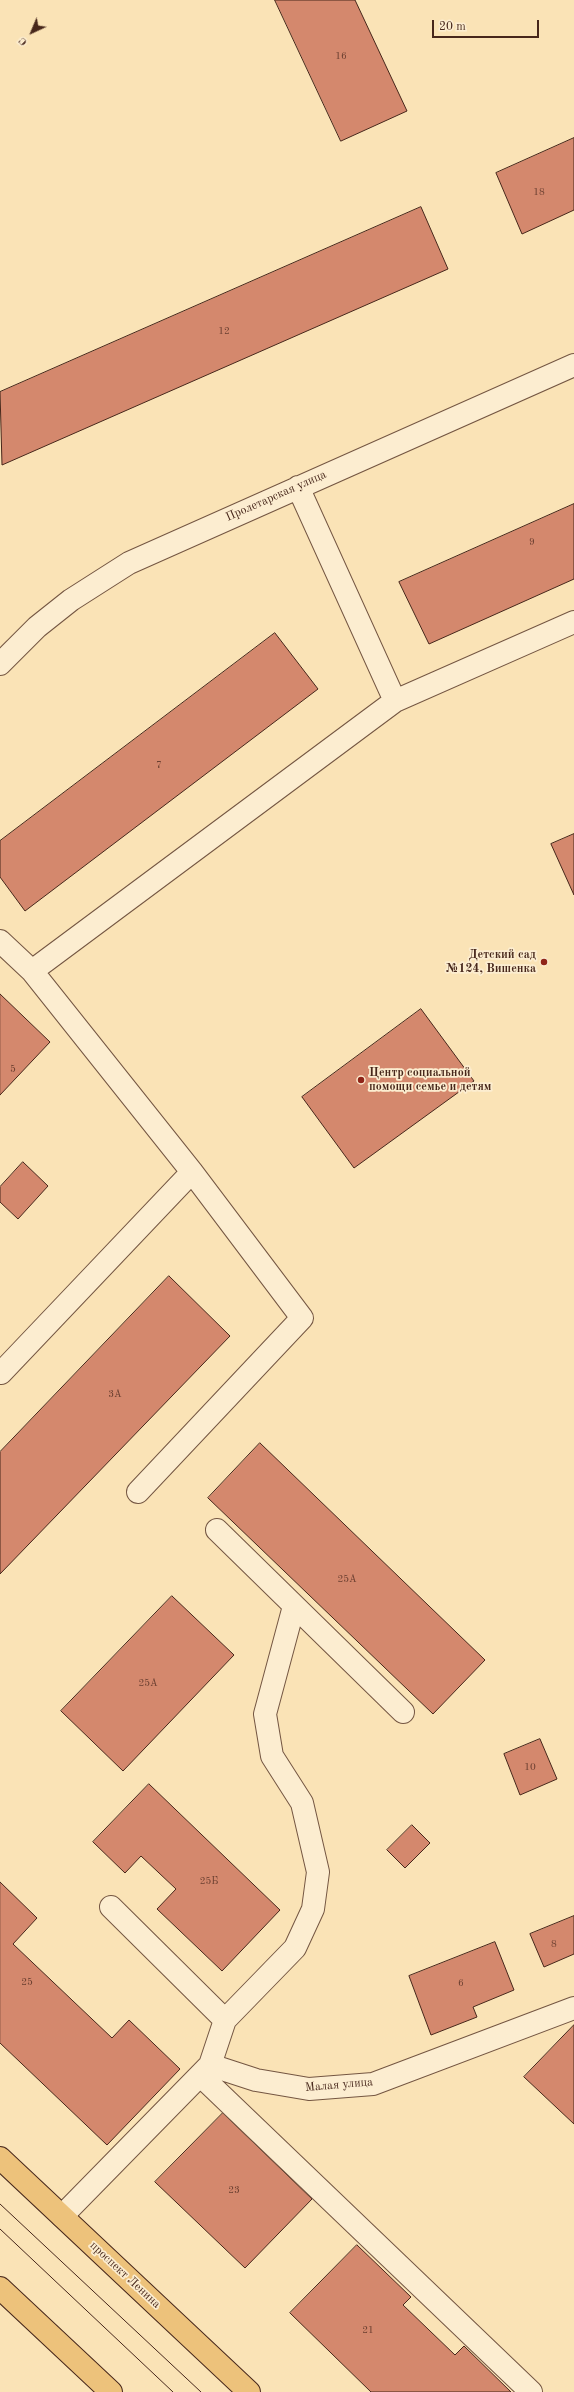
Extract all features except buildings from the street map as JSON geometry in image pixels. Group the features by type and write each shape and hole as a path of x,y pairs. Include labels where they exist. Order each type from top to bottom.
{"main road":[{"name":"проспект Ленина","path":"0,2158 249,2392"},
{"path":"0,2288 111,2392"}],"street":[{"name":"Пролетарская улица","path":"0,664 37,627 71,600 129,563 298,486 574,365"},
{"path":"298,486 395,701"},
{"path":"32,971 395,701 574,622"},
{"path":"0,941 32,971 192,1172 302,1318 138,1492"},
{"path":"1,1373 192,1172"},
{"path":"217,1530 404,1712"},
{"path":"62,2216 205,2070 225,2020 296,1948 313,1910 318,1872 302,1803 272,1756 265,1714 294,1606"},
{"path":"111,1907 225,2020"},
{"name":"Малая улица","path":"205,2070 309,2089 373,2084 574,2008"},
{"path":"205,2070 532,2392"}],"tram line":[{"path":"0,2204 201,2392"},
{"path":"0,2229 173,2392"}],"place":[{"name":"Детский сад №124, Вишенка","path":"544,962"},
{"name":"Центр социальной помощи семье и детям","path":"361,1080"}]}
